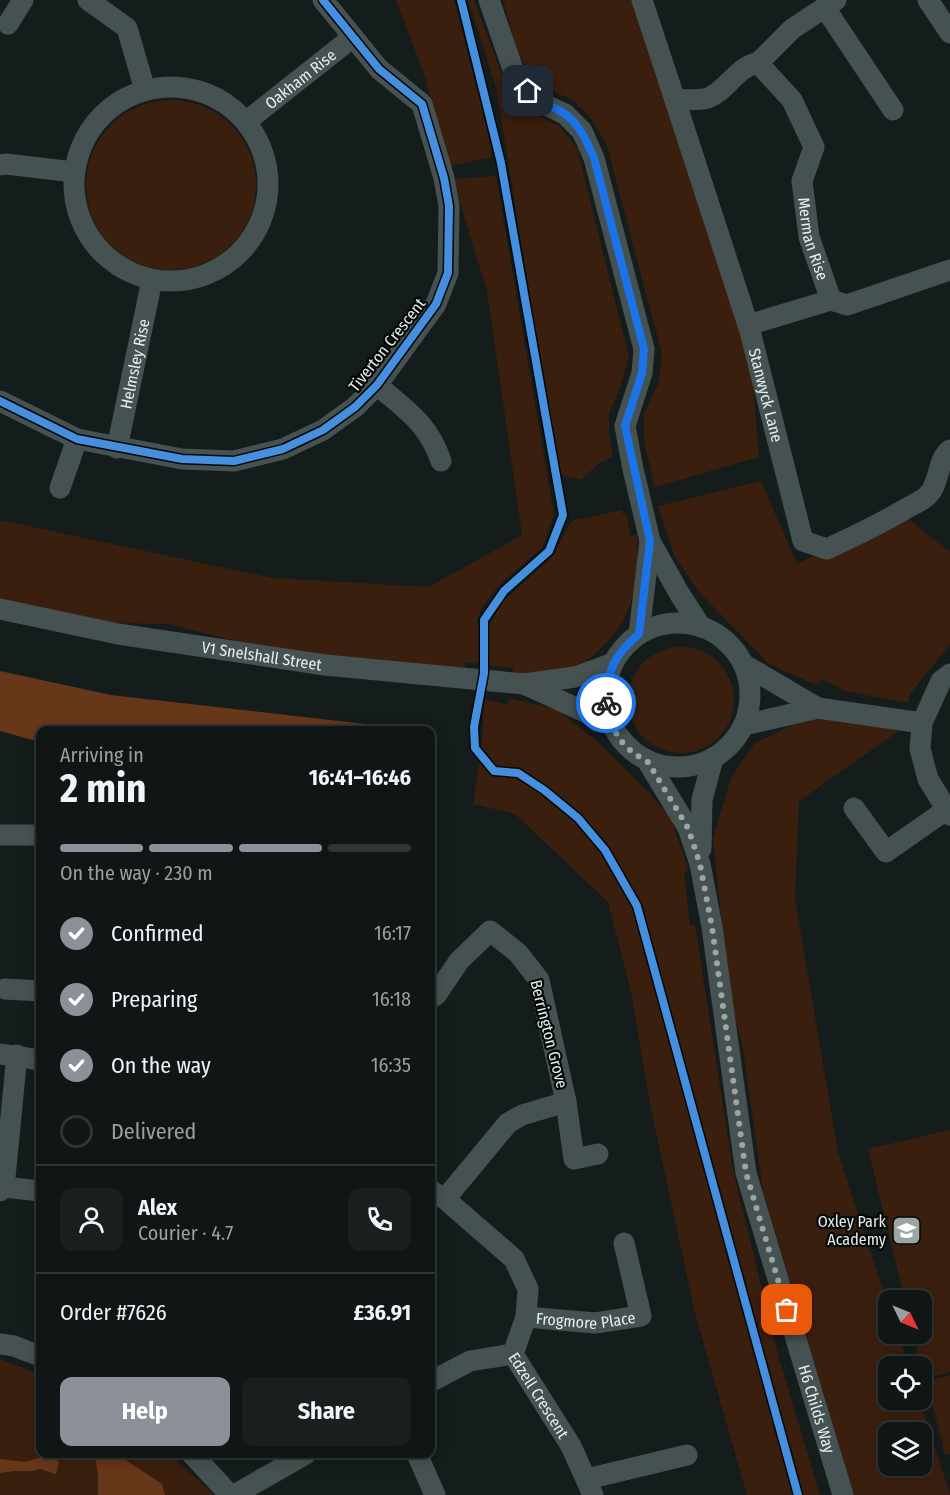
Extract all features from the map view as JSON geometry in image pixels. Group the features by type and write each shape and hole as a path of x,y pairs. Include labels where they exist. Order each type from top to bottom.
{"street":[{"path":"8,24 23,0"},
{"path":"87,0 127,28 146,90"},
{"name":"Tiverton Crescent","path":"0,401 77,440 182,459 234,461 283,449 323,430 355,407 377,385 436,304 448,273 449,206 444,178 422,104 379,69 323,0"},
{"path":"489,0 517,81 539,102 565,114 582,131 594,158 644,349 642,373 625,426 633,469 649,535 679,593 702,627"},
{"name":"Stanwyck Lane","path":"642,0 748,325 803,541 826,549 887,520 927,496 937,484 944,459 950,450"},
{"path":"927,0 950,33"},
{"path":"675,100 708,98 749,64 758,63 792,29 830,4 892,110"},
{"name":"Oakham Rise","path":"247,121 353,37"},
{"name":"Merman Rise","path":"758,63 792,100 814,147 802,181 809,237 831,300 847,305 950,270"},
{"path":"173,86 201,90 226,103 247,121 261,145 268,171 268,199 258,229 240,254 214,272 183,281 152,280 124,270 117,265 101,253 84,229 74,201 74,172 82,144 97,120 119,101 146,90 173,86"},
{"path":"0,165 26,165 74,172"},
{"name":"Helmsley Rise","path":"117,448 152,280"},
{"path":"748,325 831,300"},
{"path":"377,385 424,426 436,445 442,465"},
{"path":"60,488 77,440"},
{"path":"639,634 649,535"},
{"name":"V1 Snelshall Street","path":"0,609 118,634 325,665 524,684 574,677 613,663"},
{"path":"680,623 702,627 718,635 733,648 743,664 749,684 749,705 744,725 731,744 713,758 692,766 670,767 648,762 633,753 620,740 611,724 606,704 606,683 613,663 624,646 639,634 659,625 680,623"},
{"path":"743,664 818,708"},
{"path":"854,808 886,852 948,812 928,779 920,749 922,723 941,681 950,674"},
{"name":"V1 Snelshall Street","path":"524,684 611,724"},
{"path":"744,725 818,708 922,723"},
{"name":"H6 Childs Way","path":"700,864 702,800 713,758"},
{"name":"H6 Childs Way","path":"648,762 688,828 700,864 712,927 746,1173 843,1495"},
{"path":"0,836 36,835"},
{"name":"Berrington Grove","path":"435,996 459,961 490,932 518,953 539,980 566,1102 574,1159 598,1154"},
{"path":"5,989 36,991"},
{"path":"36,1059 9,1054 2,1189 36,1191"},
{"name":"Berrington Grove","path":"438,1195 508,1123 522,1115 566,1102"},
{"name":"Edzell Crescent","path":"438,1195 514,1259 528,1289 526,1317 513,1354 571,1446 590,1487"},
{"name":"Frogmore Place","path":"526,1317 595,1323 641,1316 624,1243"},
{"path":"0,1344 14,1346 36,1354"},
{"path":"435,1379 470,1361 513,1354"},
{"path":"590,1487 687,1455"},
{"path":"196,1458 232,1495 299,1458"},
{"path":"419,1458 435,1495"}],"shaded area":[{"path":"396,0 454,0 492,157 450,166 425,77"},
{"path":"468,0 474,0 507,88 530,111 559,126 577,148 629,357 620,388 609,413 609,434 613,457 599,463 581,480 559,475 496,87"},
{"path":"503,0 642,0 748,325 759,457 655,487 644,442 644,414 659,382 662,354 607,146 596,126 582,108 539,82 526,67 517,49"},
{"path":"171,100 204,106 231,125 250,152 256,185 250,218 231,245 204,264 171,270 138,264 111,245 92,218 86,185 92,152 111,125 138,106"},
{"path":"496,176 554,514 543,547 500,584 482,607 476,624 492,622 501,603 553,556 574,520 622,510 622,514 626,513 631,536 637,534 636,580 623,621 593,656 577,666 551,672 512,675 513,668 465,662 465,671 259,647 169,624 107,623 0,602 0,520 273,578 429,587 522,535 487,291 453,179"},
{"path":"761,481 797,564 900,512 950,552 950,644 910,694 908,703 845,691 823,679 816,685 769,664 699,592 674,555 658,506"},
{"path":"681,647 701,651 718,663 730,680 734,700 730,720 718,737 701,749 681,753 661,749 644,737 632,720 628,700 632,680 644,663 661,651"},
{"path":"0,671 111,695 382,726 36,726 36,741 0,731"},
{"path":"509,698 557,710 596,740 648,792 671,819 689,871 684,872 690,925 695,925 733,1170 778,1355 820,1495 747,1495 695,1313 650,1104 631,992 608,902 515,814 473,804 482,743 484,699 508,705"},
{"path":"806,719 843,719 900,730 799,801 795,898 838,1153 883,1290 878,1290 878,1344 901,1344 906,1356 878,1356 878,1410 923,1410 927,1422 878,1422 878,1476 932,1476 932,1438 950,1495 854,1495 763,1191 743,1049 729,993 713,839 731,778 755,743"},
{"path":"950,1130 950,1372 932,1377 932,1356 918,1356 915,1344 932,1344 932,1290 903,1290 868,1149"},
{"path":"0,1359 36,1372 36,1458 174,1458 214,1495 0,1495"},
{"path":"950,1375 950,1454 945,1455 932,1402 932,1380"},
{"path":"38,1458 56,1458 59,1462 56,1474 40,1469 0,1473 0,1459 25,1462"},
{"path":"95,1458 123,1458 162,1484 165,1495 98,1495 98,1473"}],"cycle path":[{"path":"0,401 77,439 182,459 234,461 283,449 323,430 355,407 377,385 436,304 448,273 449,206 444,178 422,104 379,69 323,0"},
{"path":"461,0 501,163 563,515 549,551 504,591 484,620 484,673 474,727 475,748 494,771 518,773 544,790 578,818 605,850 637,906 798,1495"}],"way so far":[{"path":"606,703 611,724 620,740 633,753 648,762 688,828 700,864 712,927 746,1173 787,1310"}],"place":[{"name":"Oxley Park Academy","path":"907,1230"}],"route":[{"path":"528,91 539,102 565,114 582,131 594,158 644,349 642,373 625,426 650,541 639,634 624,646 613,663 606,683 606,703"}]}
